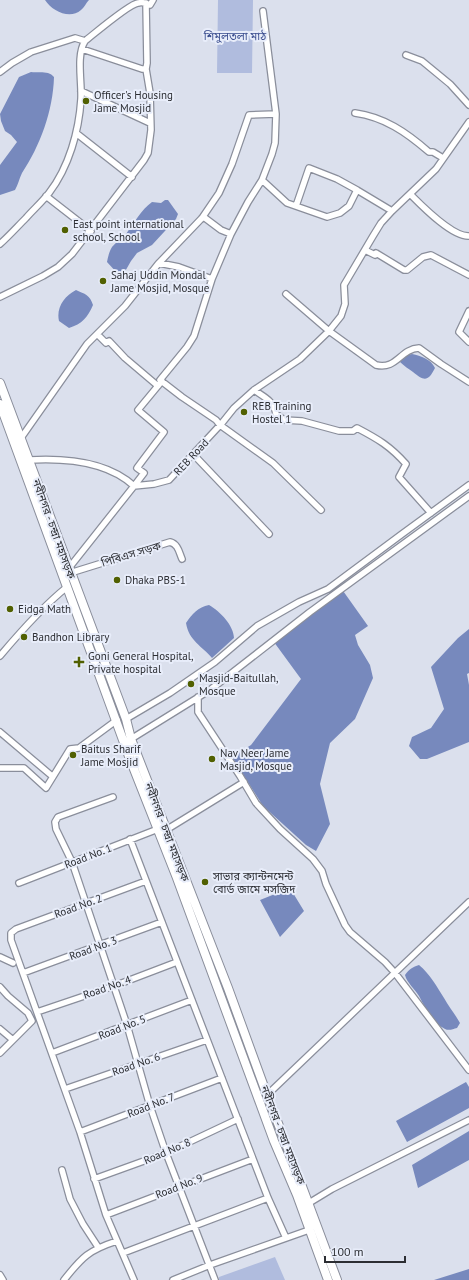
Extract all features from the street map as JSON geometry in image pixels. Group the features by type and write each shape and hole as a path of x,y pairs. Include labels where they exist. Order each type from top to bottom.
{"highway":[{"name":"নবীনগর - চন্দ্রা মহাসড়ক","path":"0,383 126,719 131,739 228,988 337,1280"},
{"name":"নবীনগর - চন্দ্রা মহাসড়ক","path":"0,404 274,1141 328,1280"}],"street":[{"path":"0,244 46,196 58,179 68,158 76,133 81,91 82,48 85,41 108,22 136,3 146,3 150,5 153,0"},
{"path":"0,297 43,276 58,267 72,254 132,177 148,153 150,140 150,93 146,68 146,3"},
{"path":"69,570 144,473 137,468 164,432 138,410 160,384 160,380 194,336 212,279 231,234 267,170 275,143 276,114 263,11"},
{"path":"0,72 31,52 75,38 85,41"},
{"path":"82,48 142,69 146,68"},
{"path":"406,55 422,61 450,84 469,105"},
{"path":"81,91 150,124"},
{"path":"355,113 366,114 391,124 429,152 433,152 443,158"},
{"path":"20,438 87,344 125,306 159,263 202,218 219,193 232,164 250,115 276,114"},
{"name":"REB Road","path":"134,486 154,484 168,480 175,475 234,408 254,390 300,359 329,331 341,316 345,304 344,285 382,223 392,211 436,169 469,122"},
{"path":"76,133 132,177"},
{"path":"296,206 309,168 337,179 392,211"},
{"path":"262,180 287,203 327,217 340,213 349,206 357,190"},
{"path":"410,194 440,222 464,236 469,236"},
{"path":"46,196 91,231"},
{"path":"202,218 205,218 221,230 231,234"},
{"path":"365,250 375,255 376,253 404,270 407,270 423,257 431,255 469,275"},
{"path":"159,263 179,267 212,279"},
{"path":"286,294 329,331 376,365 384,367 390,365 407,351 414,348 419,348 469,382"},
{"path":"469,311 459,332 469,342"},
{"path":"97,334 106,343 109,341 125,358 160,384 216,420 220,425 272,463 321,510"},
{"path":"254,390 275,407 276,414 284,420 302,421 339,431 353,431 357,428 394,450 406,464 399,477 430,513"},
{"path":"193,454 269,534"},
{"path":"29,460 63,460 98,466 110,470 129,481 134,486"},
{"path":"126,719 170,693 215,662 257,626 299,602 328,590 469,485"},
{"path":"131,739 210,690 310,612 469,496"},
{"name":"পিবিএস সড়ক","path":"69,570 170,542 174,543 177,547 182,559"},
{"path":"0,656 18,634 51,600 67,587"},
{"path":"198,697 198,712 256,803 280,829 313,859 322,871 326,884 345,925 350,932 385,962 395,973 469,1070"},
{"path":"0,768 24,768 46,788 70,749 79,748 117,720"},
{"path":"0,732 52,776"},
{"path":"166,830 244,782"},
{"path":"113,797 58,817 55,822 56,829 72,862 128,1025 150,1106 166,1153 210,1265 214,1280"},
{"name":"Road No. 1","path":"18,883 158,829"},
{"path":"130,839 268,1198 286,1238"},
{"name":"Road No. 2","path":"23,973 11,940 11,933 16,929 146,881"},
{"path":"267,1095 469,902"},
{"name":"Road No. 3","path":"23,973 162,922"},
{"path":"0,957 13,963"},
{"name":"Road No. 4","path":"37,1012 114,986 177,962"},
{"path":"23,973 80,1132 106,1214 134,1280"},
{"path":"0,987 31,1016 32,1021 0,1053"},
{"name":"Road No. 5","path":"52,1053 192,1000"},
{"path":"0,1029 13,1040"},
{"name":"Road No. 6","path":"65,1089 207,1040"},
{"name":"Road No. 7","path":"80,1132 222,1078"},
{"name":"Road No. 8","path":"94,1179 166,1153 238,1119"},
{"path":"309,1203 332,1189 469,1120"},
{"name":"Road No. 9","path":"106,1214 253,1159"},
{"path":"62,1170 70,1199 83,1224 98,1247"},
{"path":"122,1253 268,1198"},
{"path":"173,1280 210,1265 309,1230"},
{"path":"64,1280 85,1255 98,1247 117,1241"}],"green space":[{"name":"শিমুলতলা মাঠ","path":"218,0 253,0 252,73 217,73"},
{"path":"275,1257 285,1280 219,1280 219,1277"}],"shaded area":[{"path":"45,0 89,0 77,13 67,14 52,8"},
{"path":"31,72 49,73 54,77 48,115 40,140 29,163 22,173 15,190 0,195 0,165 17,142 5,131 0,114 19,77"},
{"path":"168,200 178,214 176,219 152,245 137,253 123,275 118,274 107,262 112,247 126,234 148,205 152,202 161,203"},
{"path":"76,290 89,297 93,305 84,320 69,328 59,321 58,316 62,303"},
{"path":"412,354 425,358 431,362 435,368 428,378 426,379 420,377 400,362 408,355"},
{"path":"341,588 368,626 355,635 358,645 370,665 373,678 355,719 330,743 320,784 330,824 316,851 306,845 263,806 232,757 251,745 301,679 271,638"},
{"path":"209,605 226,619 232,629 234,638 212,658 193,639 186,623 196,611"},
{"path":"469,629 469,673 467,674 469,685 469,742 427,759 420,759 409,746 412,737 431,728 444,709 431,667 458,638"},
{"path":"290,888 304,911 280,937 260,900"},
{"path":"419,965 427,972 460,1023 457,1028 446,1030 436,1023 417,993 407,981 405,975 411,968"},
{"path":"466,1082 469,1087 469,1108 407,1142 396,1121"},
{"path":"469,1131 469,1160 418,1188 412,1165"},
{"path":"469,1269 469,1280 434,1280"}],"place":[{"name":"Officer's Housing Jame Mosjid","path":"86,101"},
{"name":"East point international school, School","path":"65,230"},
{"name":"Sahaj Uddin Mondal Jame Mosjid, Mosque","path":"103,281"},
{"name":"REB Training Hostel 1","path":"244,412"},
{"name":"Dhaka PBS-1","path":"117,580"},
{"name":"Eidga Math","path":"10,609"},
{"name":"Bandhon Library","path":"24,637"},
{"name":"Goni General Hospital, Private hospital","path":"79,662"},
{"name":"Masjid-Baitullah, Mosque","path":"191,684"},
{"name":"Baitus Sharif Jame Mosjid","path":"73,755"},
{"name":"Nav Neer Jame Masjid, Mosque","path":"212,759"},
{"name":"সাভার ক্যান্টনমেন্ট বোর্ড জামে মসজিদ","path":"205,882"}]}
